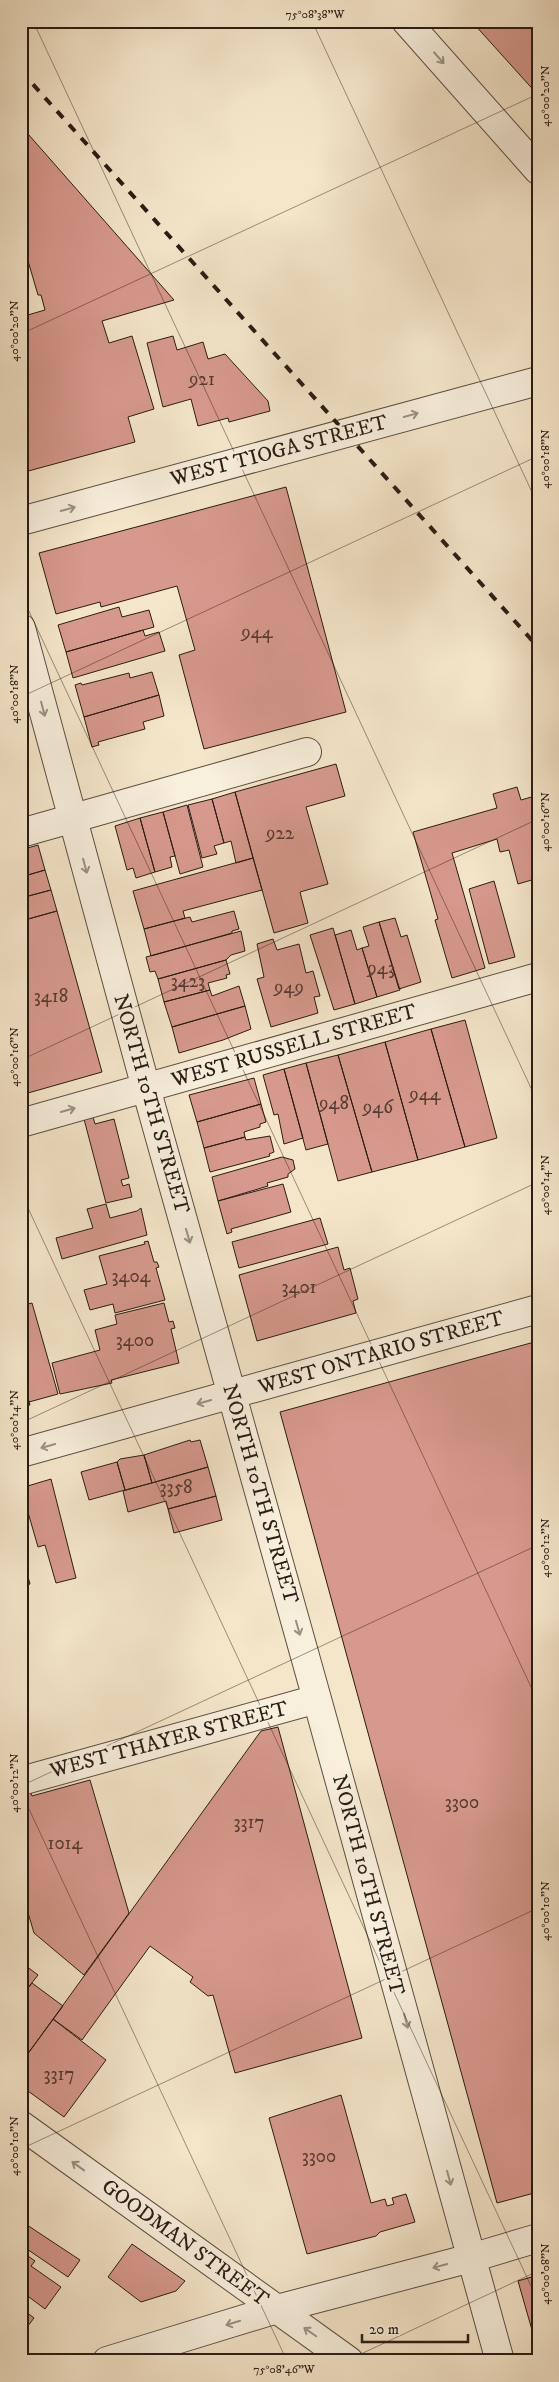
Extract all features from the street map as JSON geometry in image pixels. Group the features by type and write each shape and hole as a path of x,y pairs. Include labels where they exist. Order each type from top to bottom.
{"street":[{"path":"406,21 538,170"},
{"name":"WEST TIOGA STREET","path":"21,521 538,381"},
{"name":"NORTH 10TH STREET","path":"21,628 146,1088 233,1394 500,2361"},
{"path":"21,832 307,752"},
{"name":"WEST RUSSELL STREET","path":"21,1123 538,977"},
{"name":"WEST ONTARIO STREET","path":"21,1453 538,1309"},
{"name":"WEST THAYER STREET","path":"21,1781 317,1699"},
{"name":"GOODMAN STREET","path":"22,2128 350,2361"},
{"path":"107,2361 277,2309 471,2258 538,2238"}],"building":[{"path":"485,21 538,21 538,95 474,24"},
{"path":"21,126 174,300 102,321 109,343 132,336 154,409 128,417 135,442 21,473 21,317 45,310 41,295 38,295 21,237"},
{"path":"173,336 177,350 203,342 208,359 225,354 268,401 270,411 229,422 228,418 198,426 191,399 163,407 147,343"},
{"path":"286,487 346,712 204,749 179,655 195,650 177,586 101,607 100,602 56,614 39,553"},
{"path":"119,607 122,617 149,610 154,627 66,652 58,625"},
{"path":"143,630 145,636 159,632 165,651 73,678 66,652"},
{"path":"152,672 159,695 84,717 75,685 81,683 82,685 129,673 130,678"},
{"path":"159,695 164,716 143,722 145,729 98,742 99,745 92,747 84,717"},
{"path":"336,764 345,796 306,807 328,884 300,892 308,923 274,933 235,792"},
{"path":"21,780 27,801 21,802"},
{"path":"517,787 521,800 535,796 538,808 538,889 535,879 518,884 509,850 500,852 497,839 452,853 485,968 452,978 435,920 438,919 413,832 497,808 493,794"},
{"path":"235,792 253,858 236,863 231,841 224,843 212,799"},
{"path":"212,799 224,843 214,846 217,854 202,858 188,805"},
{"path":"187,805 203,867 180,874 163,812"},
{"path":"163,812 175,856 170,857 172,867 155,872 140,818"},
{"path":"140,818 155,872 136,878 133,868 127,870 115,826"},
{"path":"38,845 45,870 21,877 21,850"},
{"path":"253,858 262,890 183,911 185,918 144,929 133,891"},
{"path":"45,870 51,890 21,898 21,877"},
{"path":"494,881 515,957 489,964 469,889"},
{"path":"51,890 57,911 21,921 21,898"},
{"path":"57,911 102,1072 21,1095 21,921"},
{"path":"234,911 239,929 232,931 232,933 151,956 144,929 190,917 192,922"},
{"path":"395,918 401,937 407,935 421,982 399,989 379,922"},
{"path":"379,922 400,990 377,997 362,948 369,946 363,927"},
{"path":"333,928 355,1004 334,1010 310,935"},
{"path":"351,930 357,950 362,948 377,997 355,1004 335,935"},
{"path":"241,931 245,951 231,955 226,960 158,979 155,971 150,972 146,957"},
{"path":"273,939 277,950 299,944 306,973 313,971 320,996 314,997 318,1013 271,1027 257,979 264,977 257,944"},
{"path":"226,960 230,974 226,975 227,978 208,983 210,990 164,1002 158,979"},
{"path":"239,986 245,1006 172,1027 164,1002 210,990 212,996"},
{"path":"245,1006 251,1029 223,1040 179,1053 172,1027"},
{"path":"465,1020 497,1138 465,1147 431,1029"},
{"path":"431,1029 465,1147 418,1160 385,1042"},
{"path":"385,1042 418,1160 372,1172 338,1055"},
{"path":"338,1055 372,1172 338,1181 306,1063"},
{"path":"306,1063 328,1144 306,1150 284,1069"},
{"path":"284,1069 303,1138 284,1144 278,1114 274,1115 263,1075"},
{"path":"254,1078 261,1104 197,1122 189,1095"},
{"path":"261,1104 266,1122 260,1124 260,1127 244,1132 245,1137 204,1148 197,1122"},
{"path":"93,1117 95,1124 114,1119 129,1178 121,1180 123,1186 129,1184 132,1197 106,1203 84,1119"},
{"path":"270,1136 274,1152 269,1154 270,1156 210,1172 204,1148 245,1137 246,1140"},
{"path":"282,1157 293,1160 295,1169 288,1174 288,1177 267,1183 268,1186 218,1201 212,1177"},
{"path":"283,1184 291,1212 231,1229 232,1232 227,1234 218,1201"},
{"path":"106,1204 110,1218 137,1211 141,1208 147,1235 62,1259 56,1238 93,1228 87,1209"},
{"path":"320,1218 328,1244 239,1268 232,1242"},
{"path":"148,1241 154,1262 157,1262 159,1267 156,1268 165,1300 115,1313 113,1304 90,1310 84,1290 107,1284 99,1256 145,1244 144,1242"},
{"path":"338,1247 344,1270 350,1268 358,1299 353,1301 356,1313 257,1341 239,1275"},
{"path":"21,1295 24,1305 32,1303 58,1394 29,1402 21,1375"},
{"path":"164,1303 169,1322 173,1321 175,1328 171,1329 179,1363 111,1380 112,1383 60,1394 52,1363 100,1350 95,1330 117,1324 115,1315"},
{"path":"538,1341 538,2192 497,2203 280,1412"},
{"path":"21,1375 30,1405 21,1407"},
{"path":"190,1440 191,1442 200,1440 208,1467 152,1483 144,1455"},
{"path":"144,1455 152,1483 125,1490 117,1462 120,1459"},
{"path":"117,1462 125,1490 89,1500 81,1472"},
{"path":"208,1467 216,1496 168,1509 166,1501 128,1512 123,1491"},
{"path":"51,1479 76,1578 56,1583 45,1545 38,1547 21,1488"},
{"path":"216,1496 222,1520 174,1533 168,1509"},
{"path":"21,1520 27,1539 21,1541"},
{"path":"21,1551 30,1584 21,1587"},
{"path":"278,1727 362,2038 235,2073 213,1995 208,1996 190,1982 193,1977 150,1946 82,2040 53,2019 261,1731"},
{"path":"90,1780 129,1913 84,1975 34,1933 21,1889 21,1796 31,1793 32,1796"},
{"path":"26,1966 38,1975 21,1997 21,1972"},
{"path":"32,1983 63,2006 21,2063 21,1997"},
{"path":"53,2019 106,2060 64,2117 21,2086 21,2063"},
{"path":"341,2095 371,2203 385,2199 387,2206 394,2204 392,2198 406,2194 415,2222 380,2232 376,2236 307,2254 269,2118"},
{"path":"21,2221 80,2260 68,2277 21,2245"},
{"path":"132,2244 185,2281 176,2291 141,2302 108,2277"},
{"path":"21,2251 35,2261 31,2266 61,2287 45,2309 21,2291"},
{"path":"538,2275 538,2351 518,2281"},
{"path":"21,2308 34,2318 21,2335"}],"railway":[{"path":"21,71 538,647"}]}
